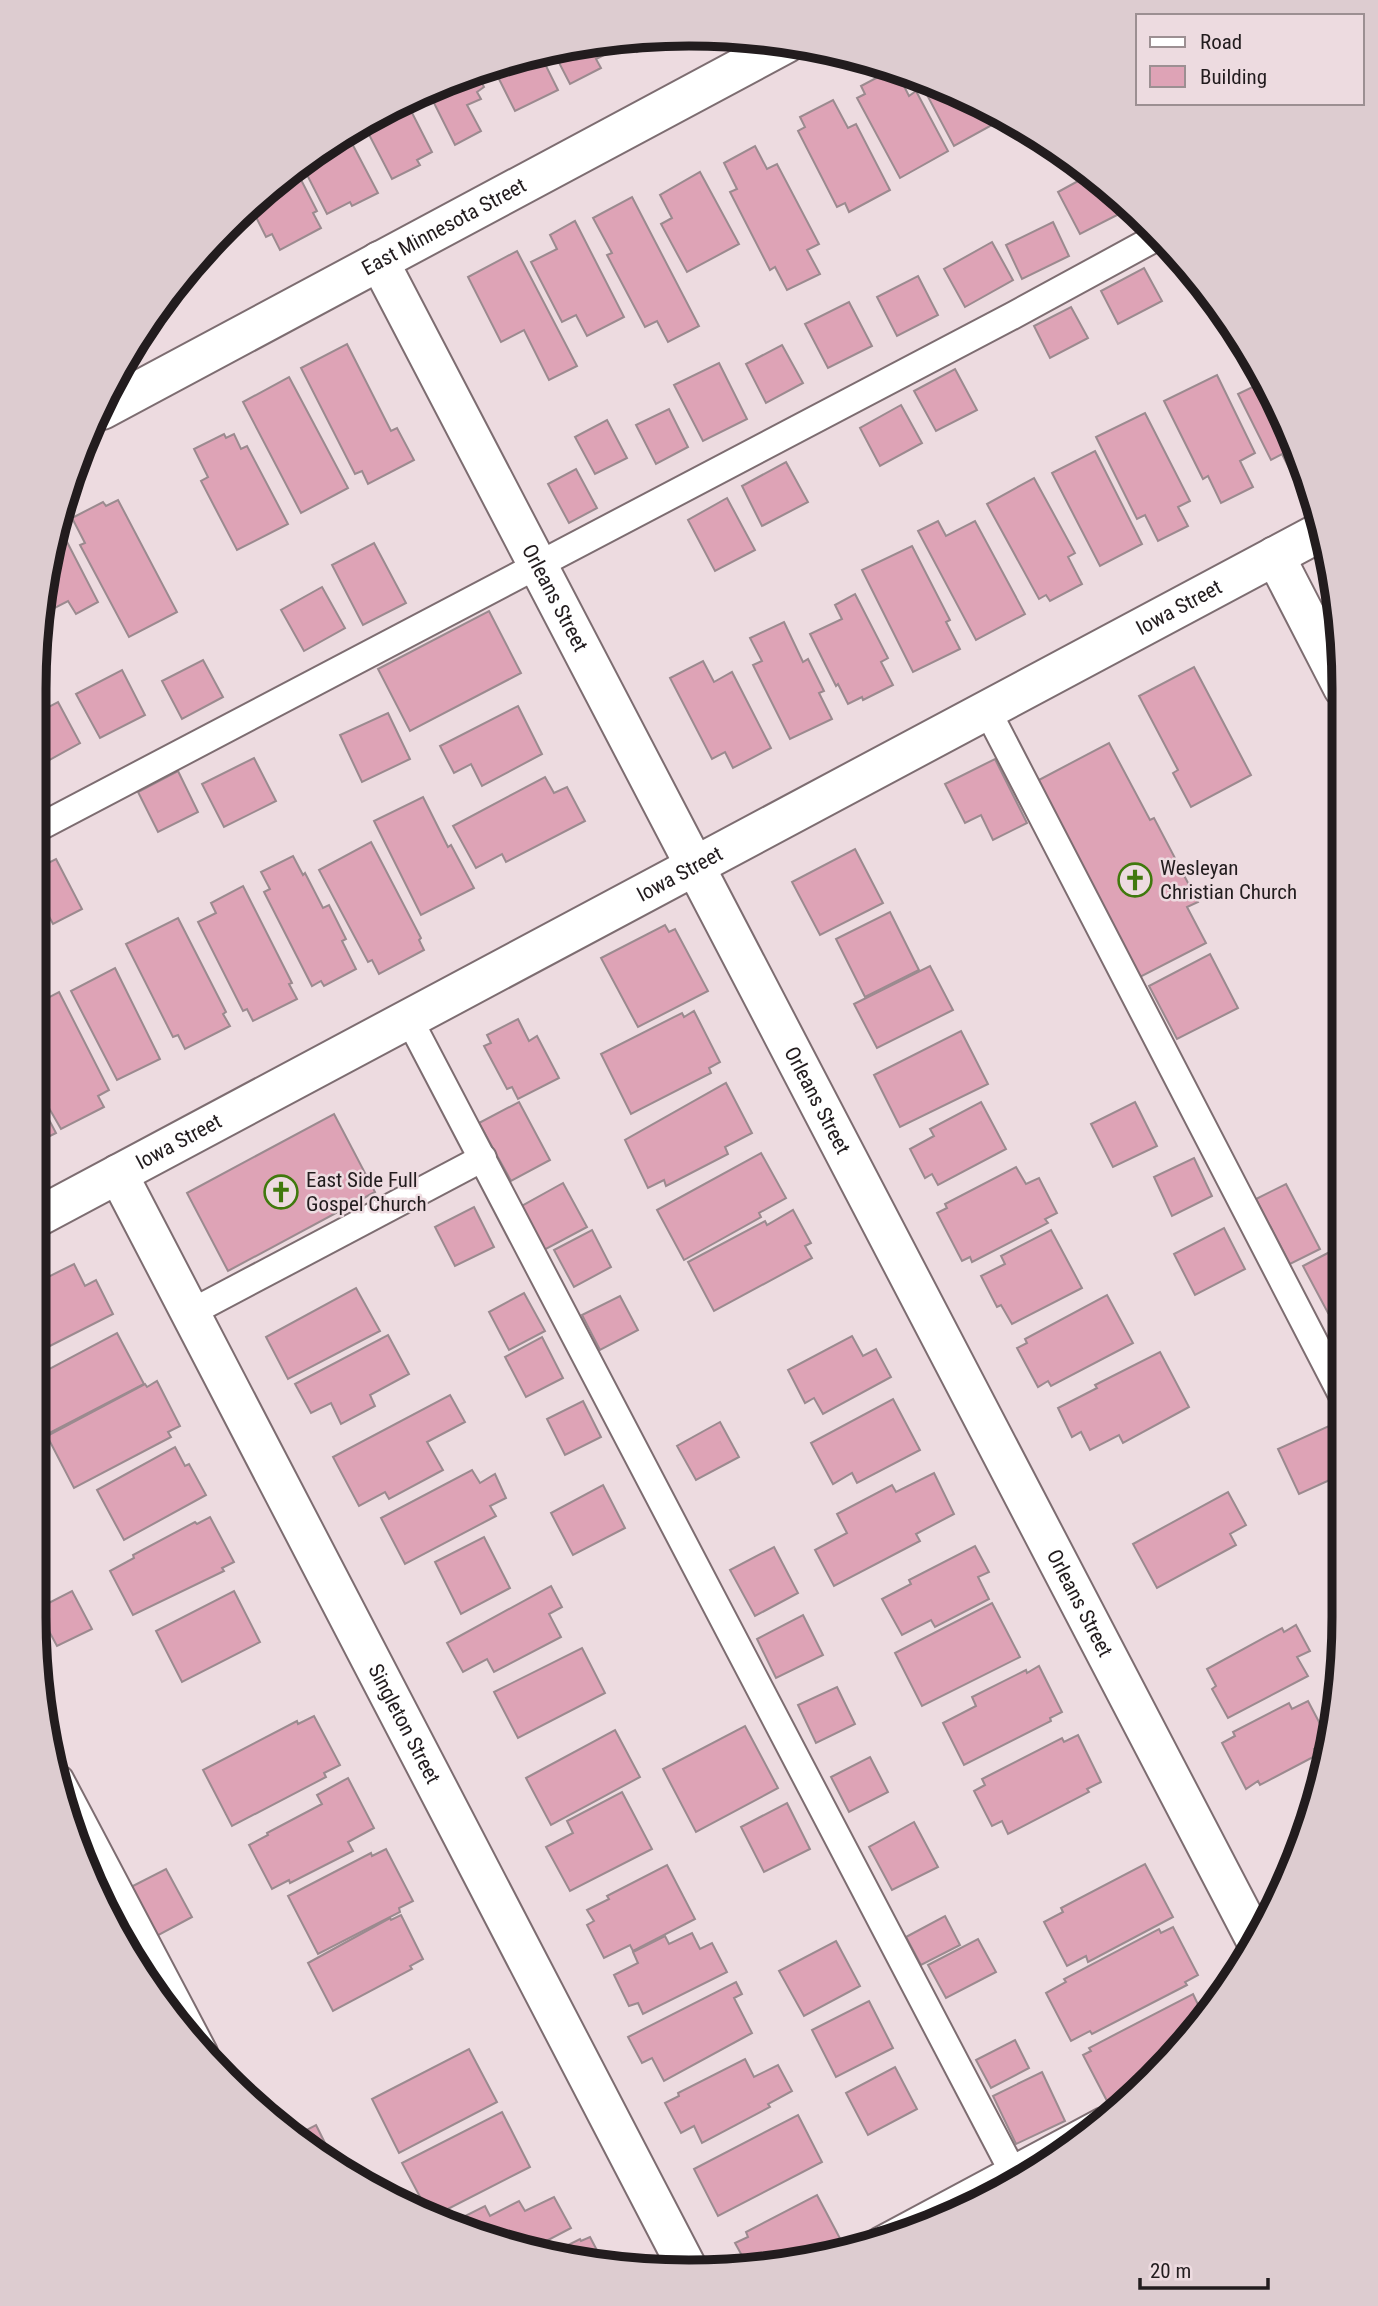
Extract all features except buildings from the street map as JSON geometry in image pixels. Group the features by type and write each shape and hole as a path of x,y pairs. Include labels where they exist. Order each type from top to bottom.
{"street":[{"name":"East Minnesota Street","path":"112,405 772,51"},
{"name":"Orleans Street","path":"379,261 1251,1931"},
{"name":"Iowa Street","path":"46,1213 1314,535"},
{"path":"1275,556 1331,666"},
{"name":"Singleton Street","path":"118,1174 683,2260"}],"lane":[{"path":"46,824 1150,241"},
{"path":"987,710 1332,1376"},
{"path":"409,1019 1014,2172"},
{"path":"190,1313 482,1158"},
{"path":"74,1806 187,2019"},
{"path":"954,2203 997,2182"}],"place":[{"name":"Wesleyan Christian Church","path":"1135,880"},
{"name":"East Side Full Gospel Church","path":"281,1192"}]}
